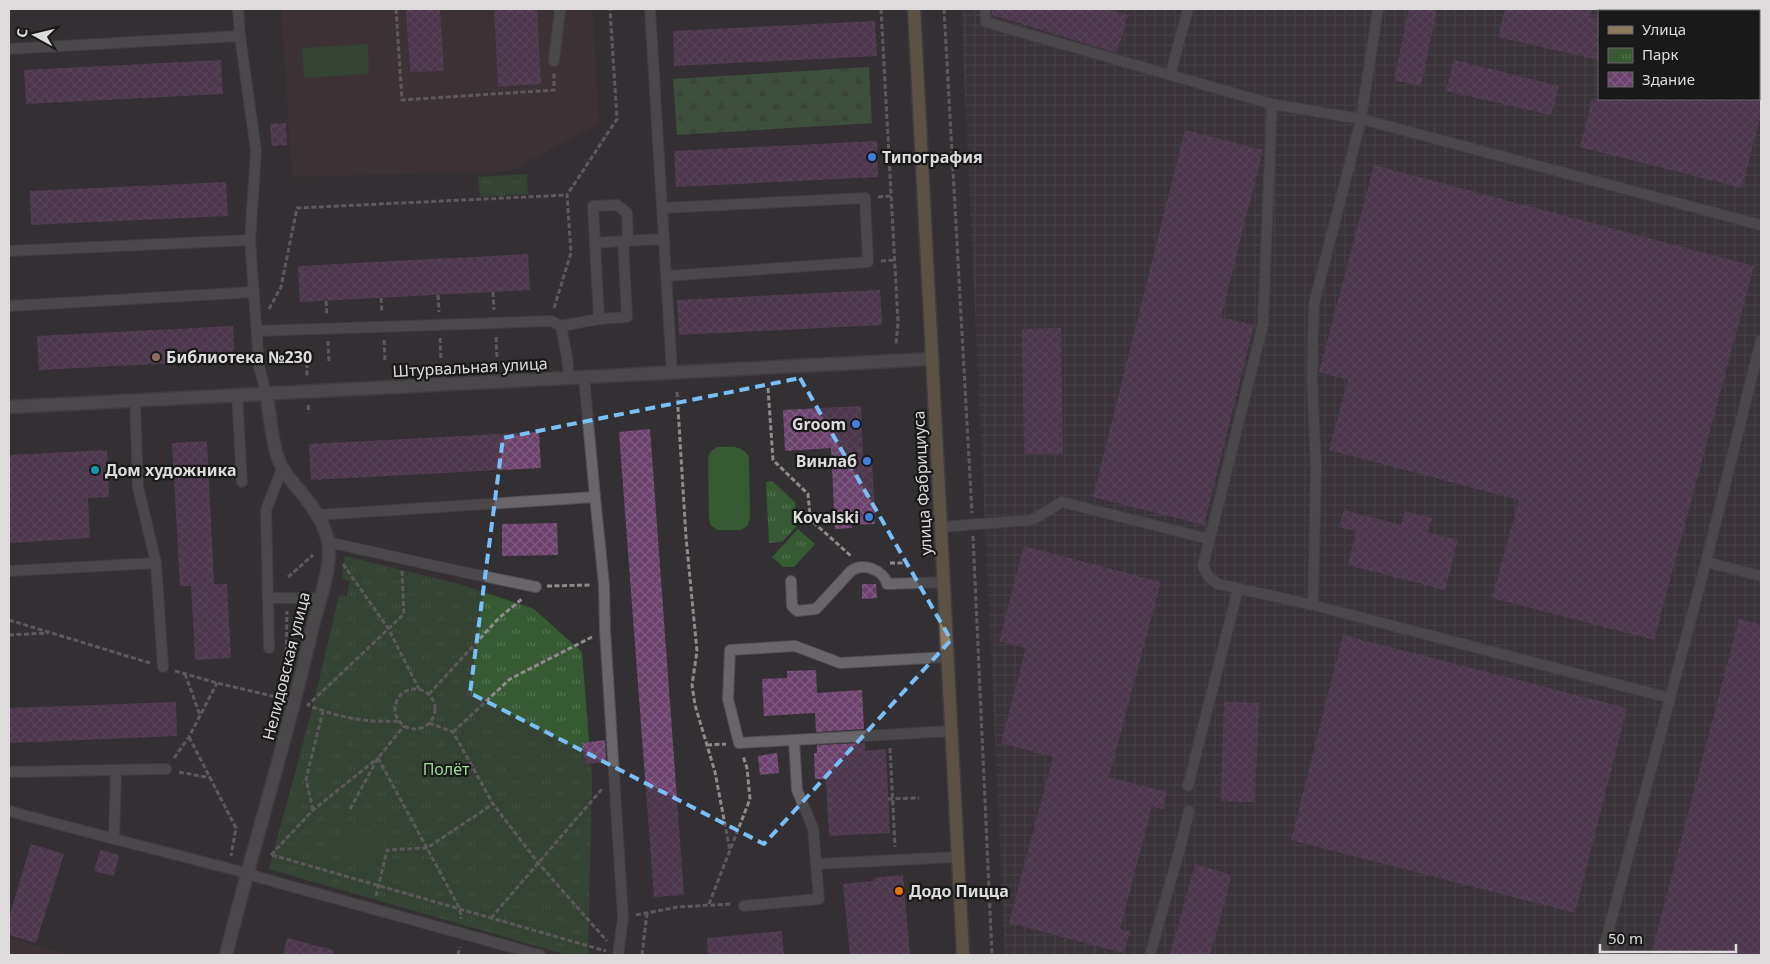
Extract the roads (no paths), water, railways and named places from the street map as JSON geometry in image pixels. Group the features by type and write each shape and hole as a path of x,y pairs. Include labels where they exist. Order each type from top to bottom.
{"main road":[{"name":"улица Фабрициуса","path":"914,9 963,955"}],"street":[{"name":"Штурвальная улица","path":"9,407 932,360"},
{"name":"Нелидовская улица","path":"226,955 248,868 296,701 327,571 328,542 317,515 282,469 277,456 266,394"}],"lane":[{"path":"238,9 256,151 250,240 259,366 266,394"},
{"path":"554,61 560,9"},
{"path":"650,9 672,373"},
{"path":"985,9 986,22 1272,104 1361,119 1761,224"},
{"path":"1170,75 1188,9"},
{"path":"1313,605 1316,467 1312,377 1314,304 1361,119 1378,9"},
{"path":"9,49 240,36"},
{"path":"1272,104 1262,324 1203,566 1208,576 1218,584 1313,605 1670,698"},
{"path":"662,208 865,198 868,262 666,276"},
{"path":"257,331 551,321 561,326 599,318 627,317 625,241 627,213 617,205 593,206 599,318"},
{"path":"595,243 664,239"},
{"path":"9,251 250,240"},
{"path":"9,306 254,292"},
{"path":"561,326 569,378"},
{"path":"1602,955 1706,562 1761,340"},
{"path":"584,377 604,585 605,630 623,918 618,955"},
{"path":"237,396 242,482"},
{"path":"135,401 138,486 156,563 163,667"},
{"path":"269,648 266,510 282,469"},
{"path":"317,515 595,497"},
{"path":"941,527 1032,520 1062,502 1209,539"},
{"path":"328,542 536,587"},
{"path":"1706,562 1761,576"},
{"path":"9,571 156,563"},
{"path":"790,580 792,606 797,611 816,609 856,568 878,571 884,576 887,584 943,582"},
{"path":"1188,786 1238,589"},
{"path":"268,598 321,598"},
{"path":"947,657 840,663 795,646 730,650 728,699 739,743 951,731"},
{"path":"744,906 819,899 813,828 796,790 794,740"},
{"path":"9,772 166,769"},
{"path":"114,839 116,770"},
{"path":"9,811 229,868 248,868 261,878 540,955"},
{"path":"1150,955 1189,811"},
{"path":"816,864 957,857"}],"place":[{"name":"Типография","path":"872,157"},
{"name":"Библиотека №230","path":"156,357"},
{"name":"Groom","path":"856,424"},
{"name":"Винлаб","path":"867,461"},
{"name":"Дом художника","path":"95,470"},
{"name":"Kovalski","path":"869,517"},
{"name":"Додо Пицца","path":"899,891"}],"park label":[{"name":"Полёт","path":"446,769"}]}
